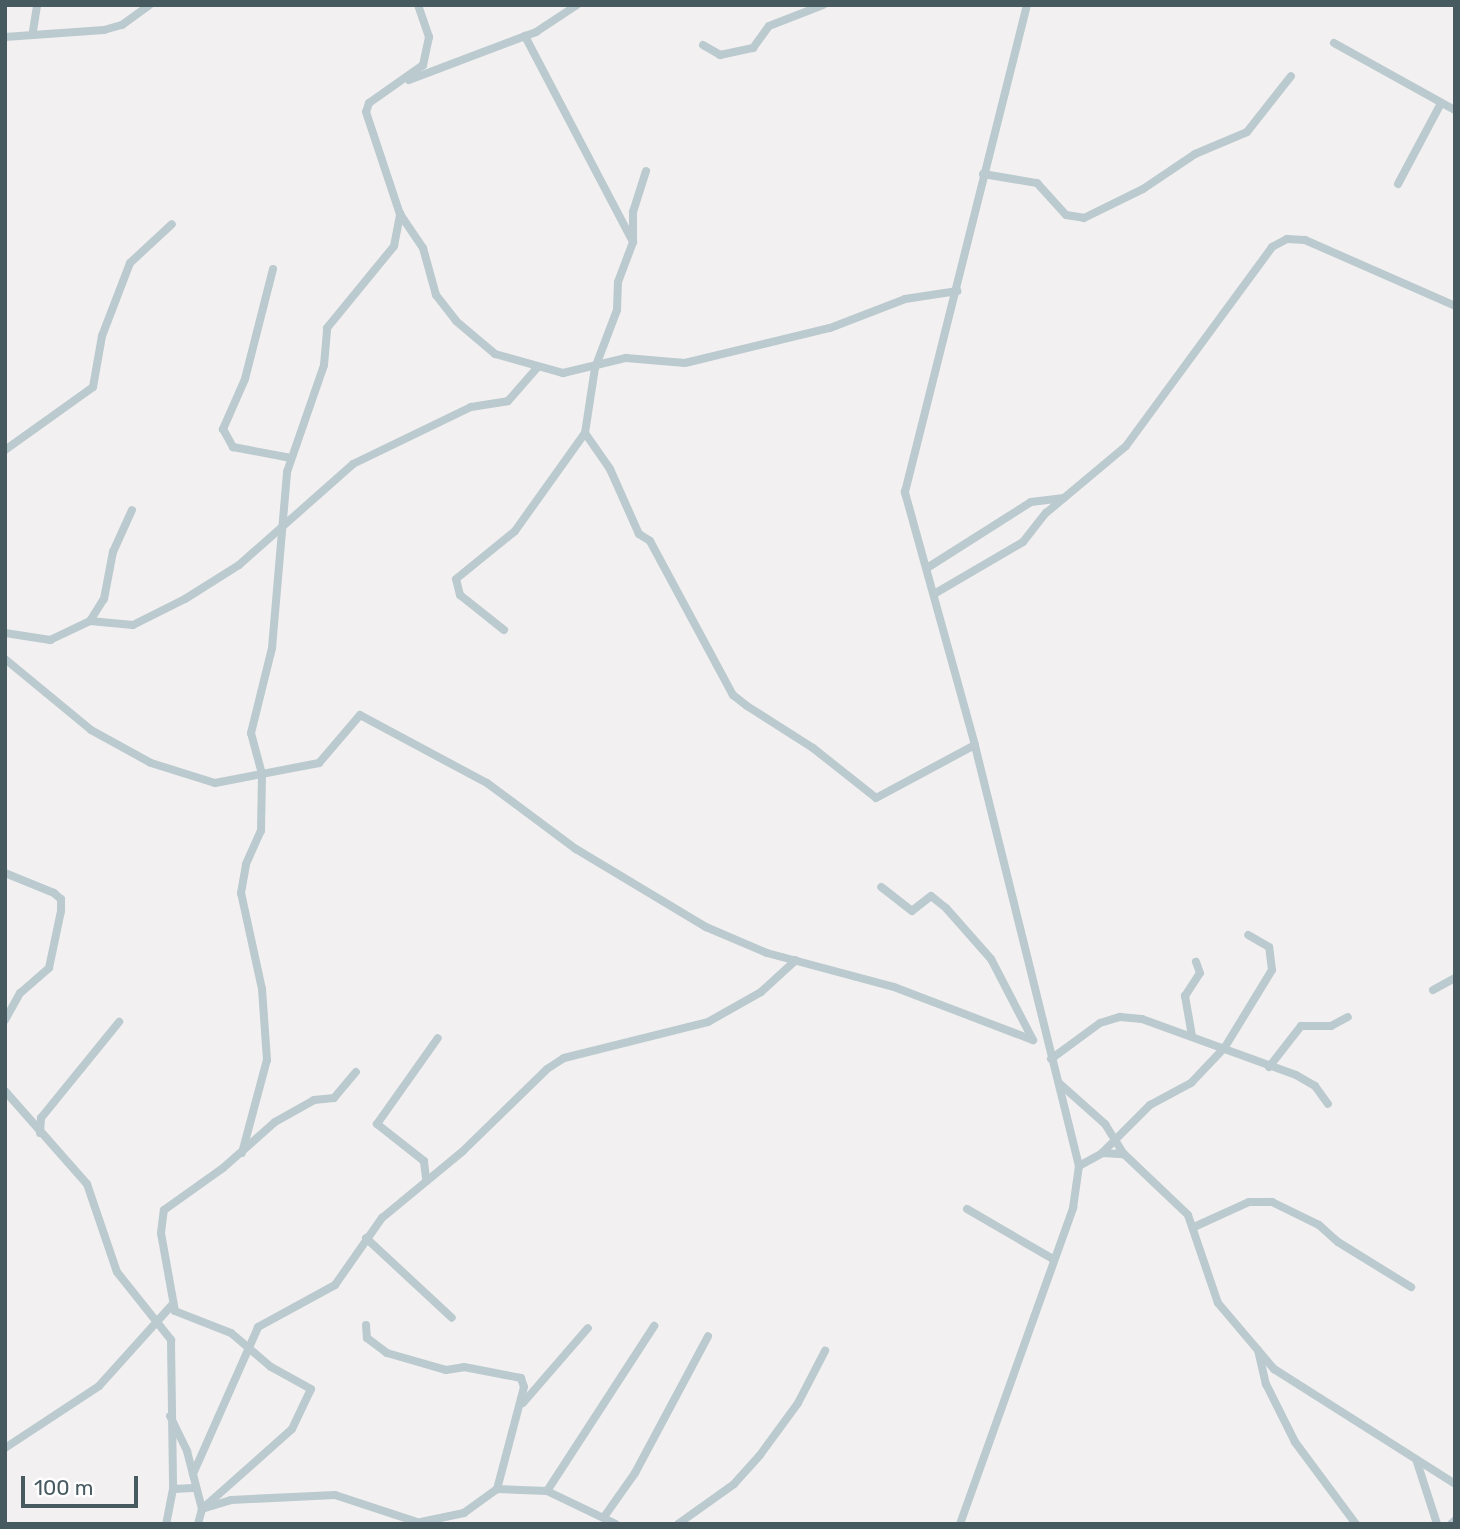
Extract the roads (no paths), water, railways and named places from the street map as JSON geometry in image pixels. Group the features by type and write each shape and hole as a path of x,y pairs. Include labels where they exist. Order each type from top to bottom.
{"street":[{"path":"33,31 37,5"},
{"path":"5,37 33,31 104,30 122,25 150,5"},
{"path":"418,5 428,49 423,65 408,80 366,108 400,214 423,248 443,307 485,348 537,368 563,373 595,368 626,358 709,359 734,348 830,328 905,299 957,291"},
{"path":"408,80 525,36 565,17 577,5"},
{"path":"703,45 720,55 753,48 769,26 823,5"},
{"path":"960,1524 1077,1196 1079,1166 975,746 927,568 908,509 906,479 957,291 983,174 1027,5"},
{"path":"525,36 633,242"},
{"path":"1334,43 1455,110"},
{"path":"983,174 1037,183 1066,215 1084,218 1143,189 1195,154 1247,132 1291,76"},
{"path":"1398,184 1441,103"},
{"path":"505,630 460,595 456,579 515,531 585,433 595,368 617,310 618,282 633,242 633,212 646,171"},
{"path":"242,1153 267,1060 262,989 241,892 246,864 261,831 262,774 251,733 272,648 281,528 290,458 324,365 327,328 394,246 400,214"},
{"path":"5,450 93,387 102,336 130,263 172,223"},
{"path":"934,594 1023,542 1064,498 1126,446 1272,247 1287,239 1305,240 1455,306"},
{"path":"273,269 245,379 223,429 233,447 290,458"},
{"path":"5,633 50,640 90,621 133,625 239,565 353,464 471,407 508,401 537,368"},
{"path":"585,433 611,469 639,534 650,541 733,695 813,748 876,798 975,746"},
{"path":"927,568 1031,502 1064,498"},
{"path":"90,621 104,599 113,552 132,510"},
{"path":"5,659 79,722 151,763 215,783 319,763 360,715 488,783 576,849 691,920 796,960 894,987 1034,1040"},
{"path":"5,873 61,899 49,968 20,993 5,1020"},
{"path":"881,887 912,911 931,895 946,908 991,959 1034,1040 1050,1055"},
{"path":"1079,1166 1102,1153 1150,1105 1202,1073 1224,1047 1272,970 1269,947 1248,935"},
{"path":"193,1474 250,1345 267,1318 335,1285 366,1238 426,1178 564,1058 708,1022 761,992 796,960"},
{"path":"1192,1036 1185,996 1200,973 1196,962"},
{"path":"1433,990 1455,978"},
{"path":"1050,1055 1100,1023 1120,1017 1224,1047 1315,1086 1328,1104"},
{"path":"1269,1067 1301,1026 1331,1026 1348,1017"},
{"path":"43,1137 37,1129 41,1118 119,1021"},
{"path":"426,1178 424,1161 377,1124 438,1038"},
{"path":"198,1524 202,1509 283,1438 309,1399 308,1386 271,1367 250,1345 181,1316 172,1305 161,1233 164,1210 303,1104 334,1098 356,1072"},
{"path":"1059,1083 1105,1124 1124,1154 1179,1204 1194,1227 1213,1292 1280,1374 1455,1484"},
{"path":"5,1091 87,1184 110,1260 157,1322 174,1352 168,1413 173,1489 166,1524"},
{"path":"1102,1153 1124,1154"},
{"path":"1194,1227 1249,1202 1272,1202 1319,1224 1338,1242 1411,1287"},
{"path":"967,1209 1053,1259"},
{"path":"366,1238 452,1318"},
{"path":"5,1448 99,1386 172,1305"},
{"path":"202,1509 230,1500 335,1495 422,1523 464,1513 497,1489 523,1403 521,1378 464,1367 446,1370 387,1353 367,1338 366,1325"},
{"path":"547,1491 654,1326"},
{"path":"523,1403 588,1328"},
{"path":"604,1517 635,1473 708,1336"},
{"path":"1258,1347 1266,1384 1294,1442 1356,1524"},
{"path":"678,1524 734,1484 760,1455 799,1403 825,1351"},
{"path":"168,1413 193,1474 194,1488 202,1509"},
{"path":"1417,1462 1437,1524"},
{"path":"173,1489 194,1488"},
{"path":"497,1489 547,1491 616,1524"},
{"path":"1451,1524 1455,1520"}]}
